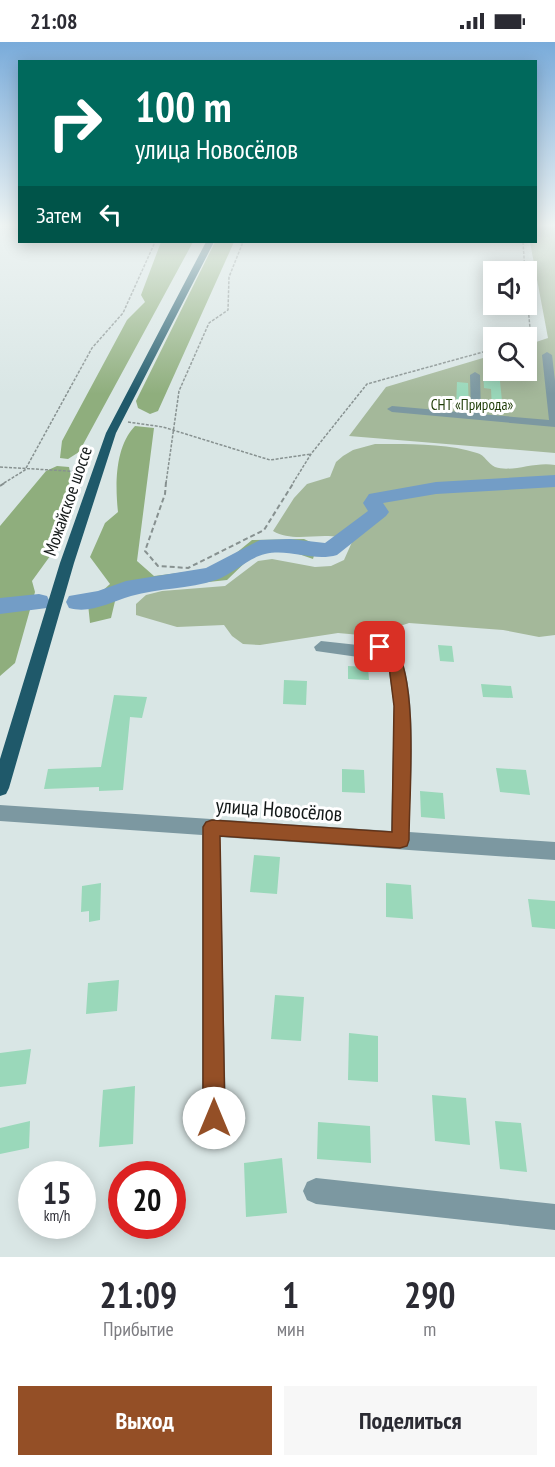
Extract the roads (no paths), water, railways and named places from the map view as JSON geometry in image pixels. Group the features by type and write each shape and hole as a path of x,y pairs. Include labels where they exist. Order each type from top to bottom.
{"main road":[{"name":"Можайское шоссе","path":"0,788 67,563 116,420 190,281"}],"street":[{"path":"392,409 555,423 547,355"},
{"path":"475,375 476,417"},
{"path":"321,647 358,651 380,647 390,650 395,658 402,706 400,840"},
{"name":"улица Новосёлов","path":"0,813 555,851"},
{"path":"212,827 214,1118"},
{"path":"316,1191 555,1217"}],"waterway":[{"path":"77,602 101,599 126,589 211,574 260,547 290,546 308,550 330,550 379,512 373,503 376,498 436,488 555,481"},
{"path":"0,606 39,602"}],"park label":[{"name":"СНТ «Природа»","path":"472,405"}]}
